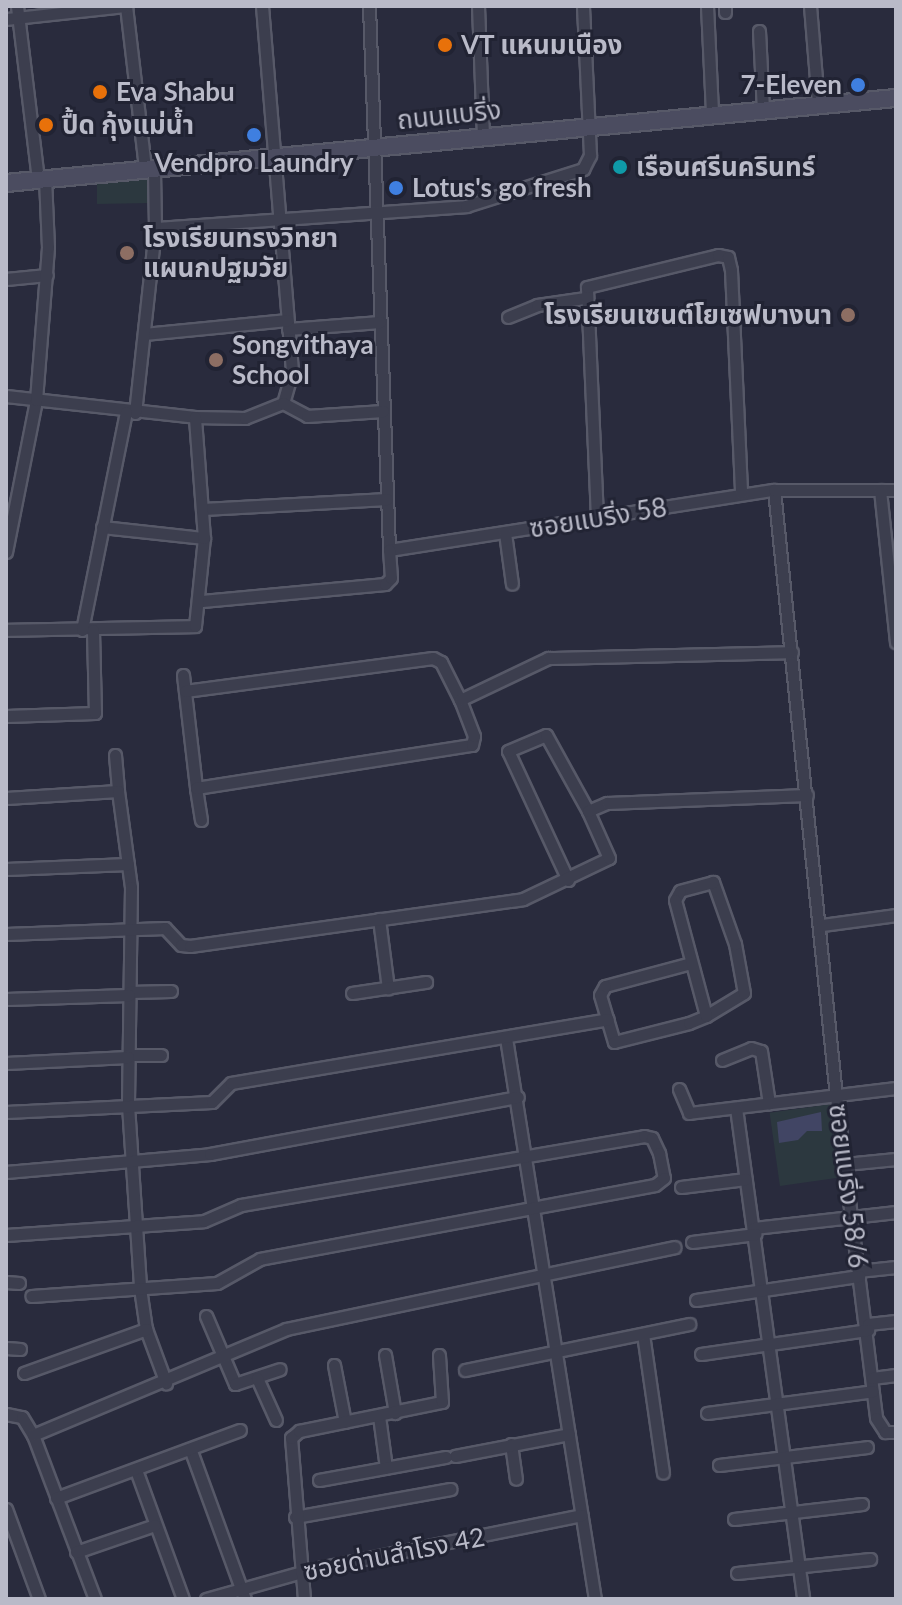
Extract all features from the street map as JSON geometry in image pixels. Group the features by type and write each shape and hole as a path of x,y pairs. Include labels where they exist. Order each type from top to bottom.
{"main road":[{"name":"ถนนแบริ่ง","path":"6,183 712,113 896,98"}],"street":[{"path":"6,547 36,400 47,275 41,179 14,14 126,6 150,168 155,228 144,334 130,413 102,527 88,630 95,718 6,716"},
{"path":"6,396 130,413 195,417 245,418 283,403 292,383 262,6"},
{"path":"202,601 385,584 391,578 374,209 369,6"},
{"path":"478,6 483,136"},
{"path":"155,228 374,209 486,203 572,175 588,164 583,6"},
{"path":"707,6 712,113"},
{"path":"810,6 818,104"},
{"path":"759,31 763,109"},
{"path":"597,518 585,298 587,287 596,282 718,255 728,257 741,494"},
{"path":"6,279 47,275"},
{"path":"508,317 537,305 585,298"},
{"path":"144,334 288,324 380,322"},
{"path":"283,403 307,416 383,411"},
{"path":"6,630 191,629 202,601 204,538 195,417"},
{"path":"6,486 20,487"},
{"path":"774,490 822,925 896,915"},
{"name":"ซอยแบริ่ง 58","path":"389,550 774,490 896,490"},
{"path":"880,490 893,585 896,642"},
{"path":"203,509 387,499"},
{"path":"102,527 204,538"},
{"path":"505,533 512,584"},
{"path":"460,700 548,658 792,652"},
{"path":"185,691 433,658 441,662 474,736 468,747 196,788"},
{"path":"183,675 201,820"},
{"path":"6,934 165,928 181,945 190,946 523,899 568,880 609,858 588,811 544,733 508,751 568,880"},
{"path":"115,755 128,864 132,930 128,1105 140,1288 146,1329 166,1383"},
{"path":"6,798 118,791"},
{"path":"588,811 615,801 807,795"},
{"path":"6,869 128,864"},
{"path":"691,963 601,989 614,1042 706,1016 744,993 746,986 713,882 675,896 706,1016"},
{"path":"379,919 388,988"},
{"name":"ซอยแบริ่ง 58/6","path":"822,925 836,1096 868,1327 873,1391 880,1426 896,1432"},
{"path":"352,993 426,982"},
{"path":"6,999 171,991"},
{"path":"6,1112 212,1102 231,1083 608,1019"},
{"path":"506,1038 537,1209 595,1599"},
{"path":"722,1060 751,1048 761,1051 769,1103"},
{"path":"6,1063 161,1055"},
{"path":"679,1089 689,1113 896,1088"},
{"path":"6,1172 130,1164 210,1154 518,1097"},
{"path":"736,1108 779,1401 803,1599"},
{"path":"6,1235 204,1221 241,1205 527,1153 649,1137 655,1142 664,1178 655,1185 537,1209 260,1259 217,1283 31,1296"},
{"path":"845,1164 896,1159"},
{"path":"681,1187 746,1179"},
{"path":"692,1242 851,1216 896,1212"},
{"path":"33,1435 166,1383 286,1329 674,1247"},
{"path":"696,1300 896,1267"},
{"path":"6,1282 19,1283"},
{"path":"206,1316 237,1385 280,1369"},
{"path":"701,1354 896,1321"},
{"path":"465,1370 689,1324"},
{"path":"24,1373 146,1329"},
{"path":"643,1334 663,1473"},
{"path":"6,1348 20,1349"},
{"path":"385,1355 395,1413"},
{"path":"304,1599 298,1572 291,1438 299,1431 442,1402 439,1355"},
{"path":"334,1365 345,1422"},
{"path":"872,1378 896,1375"},
{"path":"257,1378 276,1420"},
{"path":"707,1413 779,1401 873,1391"},
{"path":"12,1414 33,1435 95,1599"},
{"path":"379,1416 386,1468"},
{"path":"56,1498 191,1451 240,1430"},
{"path":"319,1480 569,1434"},
{"path":"511,1444 516,1479"},
{"path":"719,1465 867,1447"},
{"path":"191,1451 244,1595"},
{"path":"136,1470 183,1599"},
{"path":"295,1517 450,1489"},
{"path":"734,1519 862,1504"},
{"path":"6,1509 39,1599"},
{"name":"ซอยด่านสำโรง 42","path":"206,1599 244,1595 298,1572 582,1515"},
{"path":"76,1552 155,1525"},
{"path":"737,1573 870,1559"}],"shaded area":[{"path":"150,179 150,203 97,204 97,183"},
{"path":"831,1104 841,1177 780,1186 770,1113"}],"water":[{"path":"821,1112 822,1131 807,1131 798,1140 779,1143 777,1122"}],"place":[{"name":"VT แหนมเนือง","path":"445,45"},
{"name":"7-Eleven","path":"858,85"},
{"name":"Eva Shabu","path":"100,92"},
{"name":"ปื้ด กุ้งแม่น้ำ","path":"46,125"},
{"name":"Vendpro Laundry","path":"254,135"},
{"name":"เรือนศรีนครินทร์","path":"620,167"},
{"name":"Lotus's go fresh","path":"396,188"},
{"name":"โรงเรียนทรงวิทยา แผนกปฐมวัย","path":"127,253"},
{"name":"โรงเรียนเซนต์โยเซฟบางนา","path":"848,315"},
{"name":"Songvithaya School","path":"216,360"}]}
